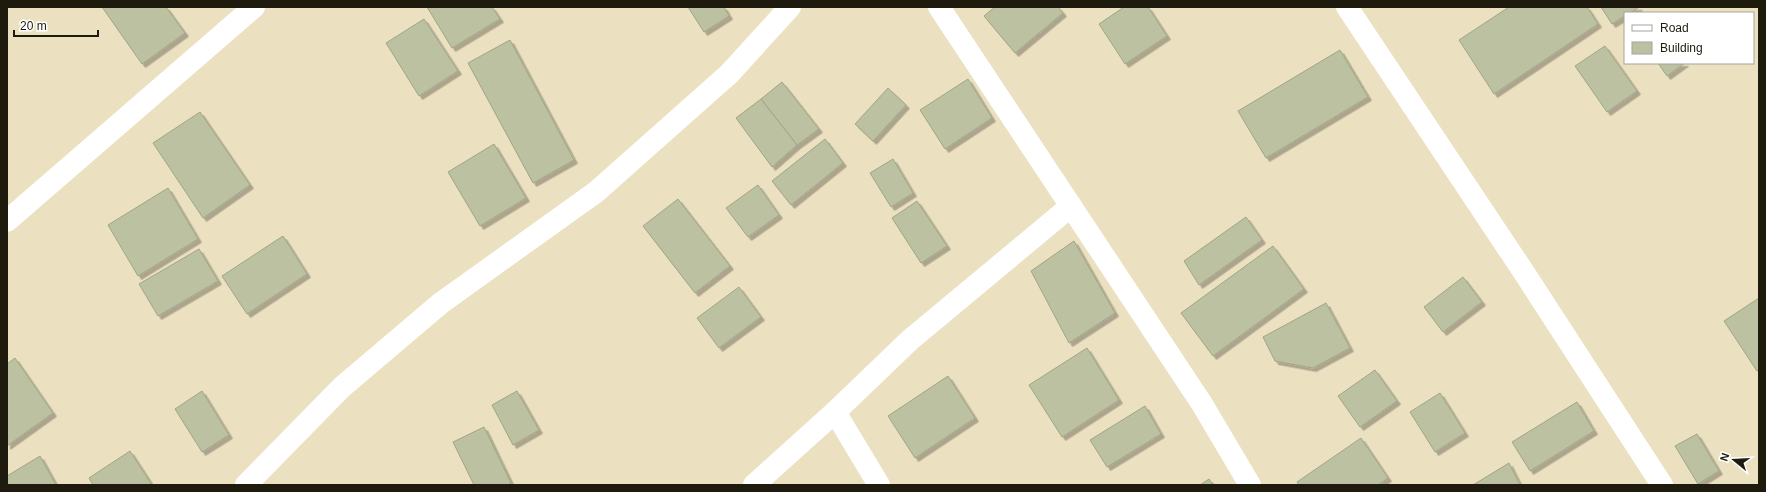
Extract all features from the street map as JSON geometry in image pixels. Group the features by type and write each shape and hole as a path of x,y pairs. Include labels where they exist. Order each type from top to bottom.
{"street":[{"path":"7,221 254,7"},
{"path":"246,485 342,387 440,304 596,192 729,74 790,7"},
{"path":"939,7 1202,404 1250,485"},
{"path":"1347,7 1525,274 1662,485"},
{"path":"754,485 835,412 910,340 1071,206"},
{"path":"835,412 879,485"}],"building":[{"path":"102,7 166,7 185,33 142,64"},
{"path":"427,7 492,7 500,19 452,48"},
{"path":"688,7 724,7 729,16 704,32"},
{"path":"995,7 1058,7 1063,13 1015,53 984,16"},
{"path":"1124,7 1148,7 1167,36 1125,64 1099,24"},
{"path":"1509,7 1587,7 1598,24 1494,94 1459,40"},
{"path":"1601,7 1639,7 1632,12 1624,12 1624,17 1612,24"},
{"path":"424,19 458,71 419,96 386,43"},
{"path":"510,40 574,160 533,183 468,63"},
{"path":"1605,46 1637,91 1607,112 1575,66"},
{"path":"1340,50 1368,97 1266,158 1238,111"},
{"path":"1659,64 1684,64 1667,76"},
{"path":"968,79 992,118 945,149 920,110"},
{"path":"782,82 819,129 797,145 761,99"},
{"path":"888,88 906,105 873,141 855,124"},
{"path":"761,99 797,145 772,167 736,118"},
{"path":"200,112 250,185 203,218 153,143"},
{"path":"825,139 843,163 791,205 772,181"},
{"path":"494,144 526,198 480,226 448,172"},
{"path":"893,159 913,193 891,207 870,173"},
{"path":"758,185 779,215 748,237 726,208"},
{"path":"168,188 198,239 138,276 108,225"},
{"path":"678,199 730,266 695,293 643,226"},
{"path":"917,201 947,246 921,263 892,218"},
{"path":"1246,217 1262,240 1199,285 1184,261"},
{"path":"283,236 307,274 247,314 222,276"},
{"path":"1074,241 1115,313 1069,343 1031,271"},
{"path":"1273,246 1304,289 1213,356 1181,313"},
{"path":"199,249 218,281 158,316 139,284"},
{"path":"1463,277 1482,302 1443,332 1424,307"},
{"path":"739,287 761,317 719,348 697,318"},
{"path":"1759,298 1759,370 1757,371 1724,321"},
{"path":"1326,303 1350,348 1313,368 1275,361 1263,337"},
{"path":"1087,348 1119,400 1062,437 1029,385"},
{"path":"15,358 53,413 7,446 7,364"},
{"path":"1375,370 1397,401 1360,427 1338,396"},
{"path":"948,376 975,418 915,458 888,416"},
{"path":"202,391 229,435 202,452 175,409"},
{"path":"517,391 539,430 513,445 492,405"},
{"path":"1440,393 1465,433 1435,452 1410,412"},
{"path":"1577,402 1594,431 1530,471 1512,442"},
{"path":"1145,406 1161,434 1107,467 1090,440"},
{"path":"484,427 511,483 508,485 474,485 453,442"},
{"path":"1697,434 1719,471 1698,484 1675,446"},
{"path":"1361,438 1388,478 1378,485 1299,485 1297,482"},
{"path":"130,451 152,485 93,485 89,478"},
{"path":"40,456 56,485 7,485 7,476"},
{"path":"1509,463 1520,485 1473,485"},
{"path":"1209,479 1213,485 1200,485"}]}
